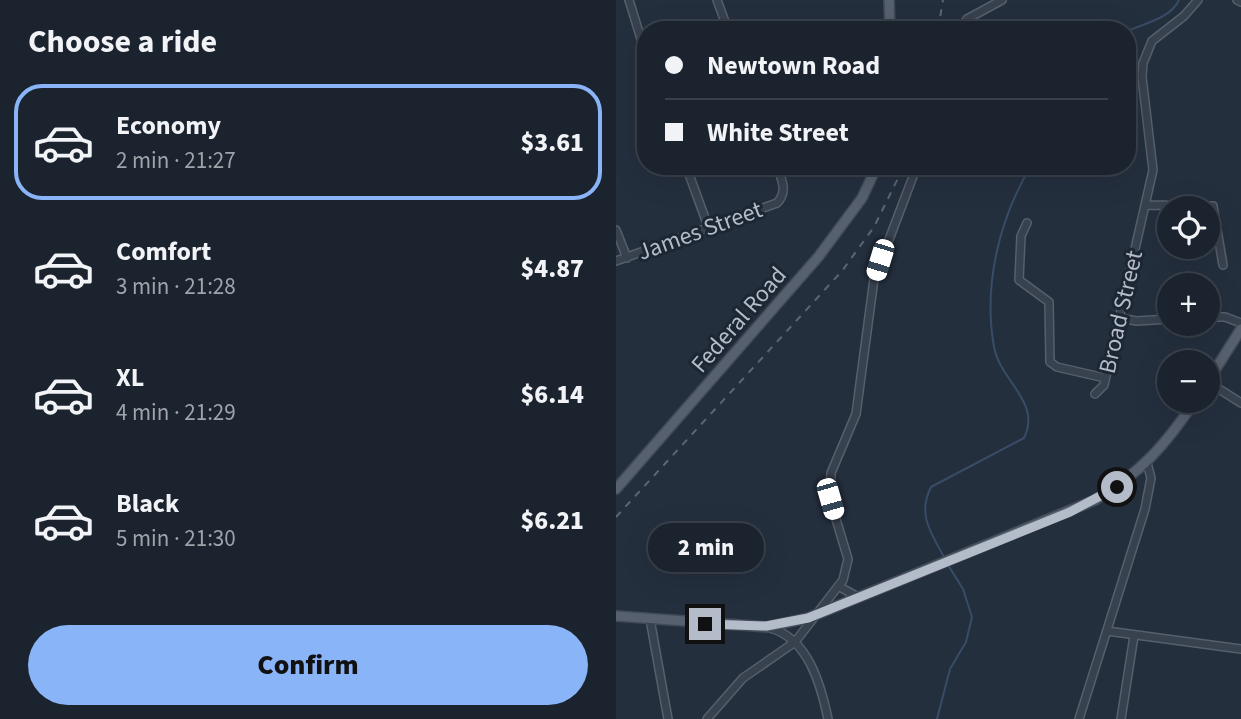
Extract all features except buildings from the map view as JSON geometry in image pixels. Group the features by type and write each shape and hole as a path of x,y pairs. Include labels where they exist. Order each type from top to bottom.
{"main road":[{"path":"889,0 890,21"},
{"name":"Federal Road","path":"616,489 765,321 840,230 862,198 873,175"},
{"path":"1220,363 1241,329"},
{"path":"616,616 766,626 814,616 1095,500 1117,487 1147,463 1186,413"}],"street":[{"path":"629,0 637,26"},
{"path":"717,0 725,21"},
{"path":"966,21 1002,0"},
{"name":"Broad Street","path":"1095,394 1101,389 1105,379 1154,160 1142,77 1143,63 1152,41 1184,16 1198,0"},
{"path":"689,175 709,229"},
{"name":"James Street","path":"616,261 769,207 783,197 784,189 780,175"},
{"path":"707,719 743,678 795,642 838,586 847,569 848,559 830,499 831,473 856,414 874,279 913,175"},
{"path":"1146,205 1210,204 1215,208 1223,265"},
{"path":"1027,223 1021,236 1019,279 1049,302 1050,362 1057,367 1105,379"},
{"path":"616,230 627,258"},
{"path":"1220,317 1241,323"},
{"path":"1118,318 1137,321 1157,320"},
{"path":"1220,390 1241,403"},
{"path":"1079,719 1145,509 1151,478 1147,463"},
{"path":"838,586 858,597"},
{"path":"650,619 668,719"},
{"path":"766,626 781,631 795,642 818,678 828,719"},
{"path":"1107,631 1241,649"},
{"path":"1121,719 1135,636"}],"waterway":[{"path":"1136,28 1164,16 1179,0"},
{"path":"944,557 927,523 925,506 931,487 1024,438 1028,425 1024,402 998,359 991,324 992,277 996,254 1010,208 1026,175"},
{"path":"937,719 950,669 966,642 972,617 963,589 948,565"}],"railway":[{"path":"940,21 943,0"},
{"path":"616,517 842,271 874,227 900,175"}],"route":[{"path":"705,624 766,626 808,618 1070,512 1117,487"}]}
